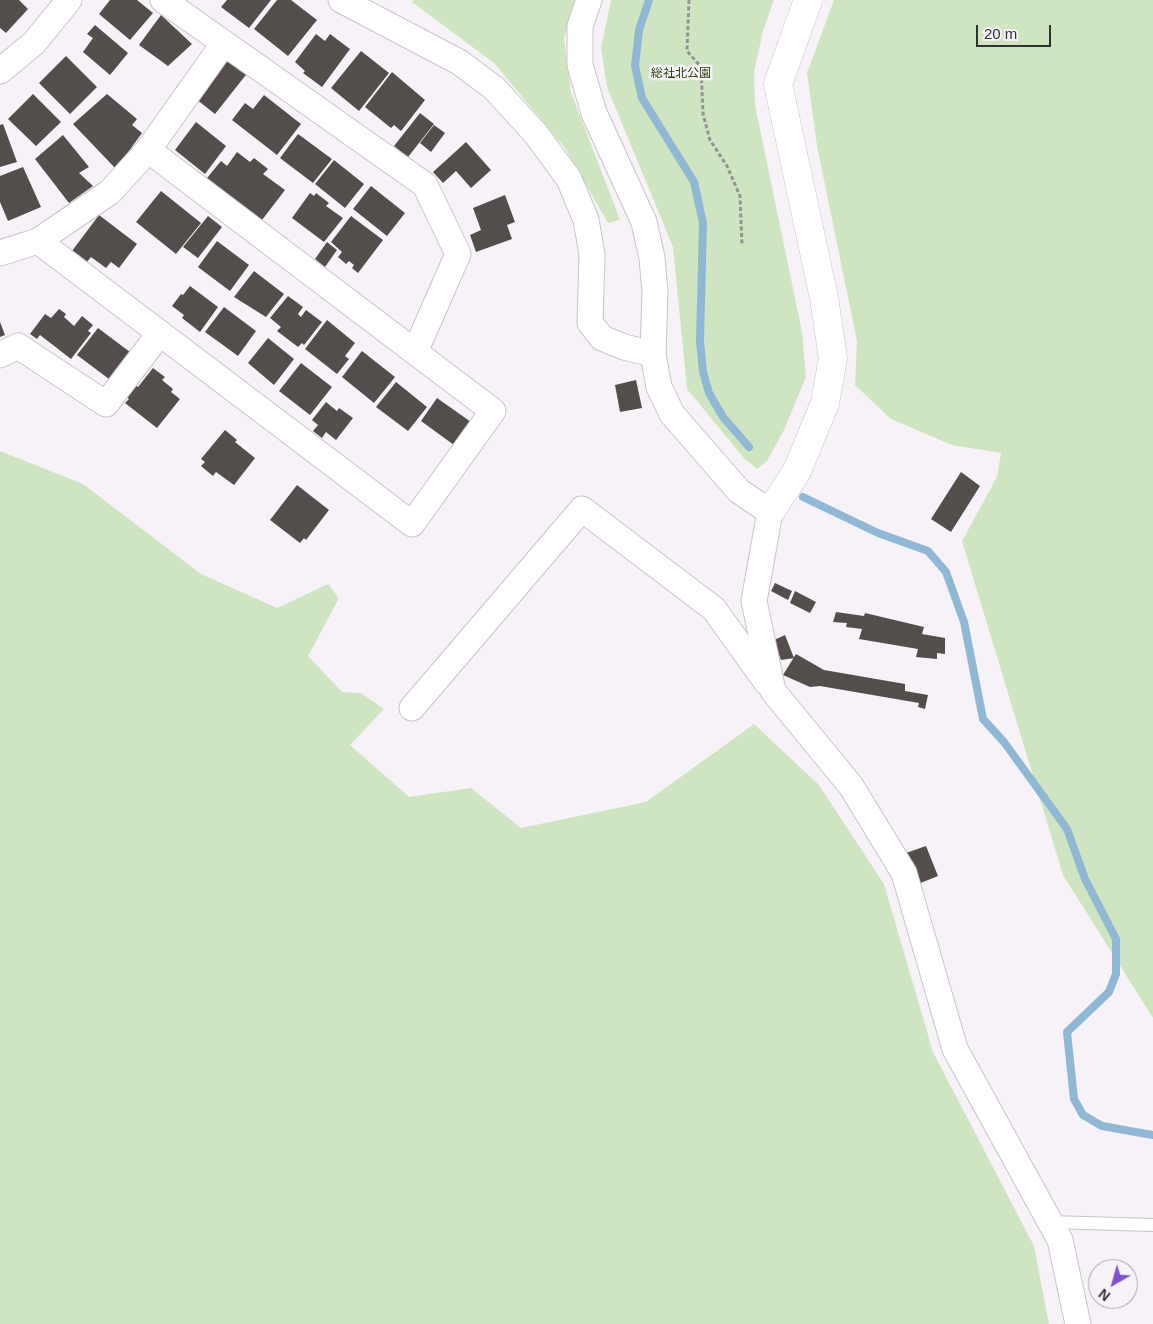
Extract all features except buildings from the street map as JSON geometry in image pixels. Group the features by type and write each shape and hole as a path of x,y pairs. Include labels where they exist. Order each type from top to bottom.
{"street":[{"path":"0,72 34,43 69,0"},
{"path":"163,0 425,185 458,254 416,352"},
{"path":"341,0 459,62 494,88 536,134 569,179 586,220 592,254 590,323 602,338 624,347 653,354"},
{"path":"589,0 580,26 580,65 594,113 644,222 654,275 653,354 659,387 672,414 739,490 770,512"},
{"path":"773,691 754,600 770,512 797,471 825,403 833,358 824,298 778,84 808,0"},
{"path":"0,253 38,241 110,192 148,150 224,43"},
{"path":"38,241 412,524 494,411 148,150"},
{"path":"0,354 18,346 106,404 160,333"},
{"path":"412,708 582,509 714,609 773,691 851,786 904,873 955,1049 1060,1240 1078,1324"}],"lane":[{"path":"1050,1222 1153,1225"}],"path":[{"path":"689,0 687,51 700,67 703,114 710,140 727,166 740,196 742,246"}],"green space":[{"path":"413,0 575,0 564,39 571,92 620,220 608,223 565,148 494,63 412,2"},
{"name":"総社北公園","path":"611,0 774,0 763,31 754,72 755,105 802,332 806,377 784,430 767,461 757,469 744,458 687,389 673,247 607,87 601,48"},
{"path":"834,0 1153,0 1153,1018 1063,875 962,541 997,477 1001,453 952,445 891,419 855,385 857,341 817,146 807,73"},
{"path":"0,451 83,484 201,574 277,608 328,584 339,598 308,656 342,692 361,693 384,709 350,745 409,797 471,788 521,828 646,802 754,724 819,785 884,884 933,1052 1034,1246 1049,1324 0,1324"}],"waterway":[{"path":"649,0 639,30 635,66 642,98 694,182 703,223 700,341 703,372 709,393 723,417 749,447"},
{"path":"803,497 878,533 928,551 946,572 964,622 983,719 1004,742 1067,829 1085,879 1116,939 1116,974 1109,992 1067,1032 1074,1099 1083,1115 1102,1126 1153,1135"}]}
